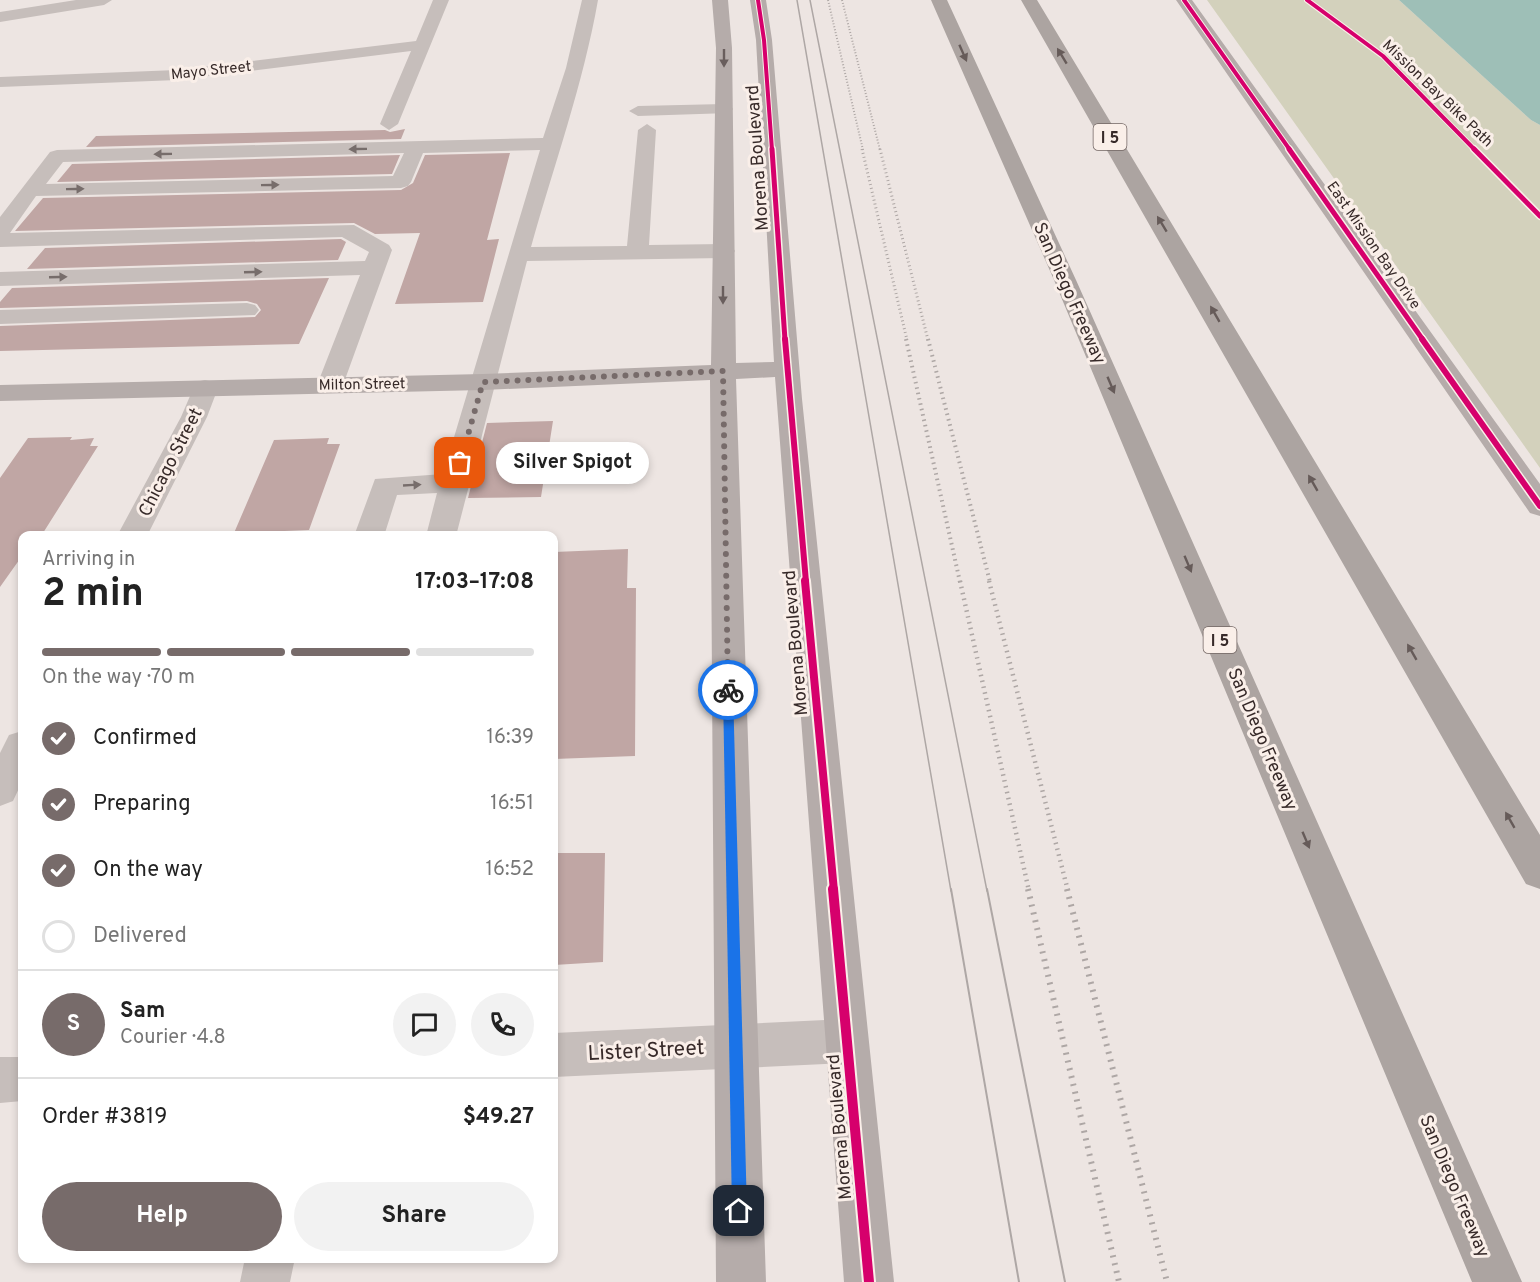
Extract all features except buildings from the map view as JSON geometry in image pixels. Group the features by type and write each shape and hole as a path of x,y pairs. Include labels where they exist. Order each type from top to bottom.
{"highway":[{"name":"San Diego Freeway","path":"939,0 1070,291 1497,1282"},
{"name":"I 5","path":"1029,0 1540,871"}],"main road":[{"name":"Morena Boulevard","path":"720,0 724,48 723,371 741,1282"},
{"name":"Morena Boulevard","path":"758,0 764,40 786,369 869,1282"},
{"name":"East Mission Bay Drive","path":"1184,0 1540,506"},
{"name":"Milton Street","path":"0,393 483,382 786,369"}],"street":[{"path":"0,17 104,0"},
{"path":"389,124 441,0"},
{"path":"442,531 519,254 586,26 590,0"},
{"name":"Mayo Street","path":"0,82 177,75 422,45"},
{"path":"638,111 724,109"},
{"path":"637,252 647,130"},
{"path":"0,232 57,156 552,144"},
{"path":"30,190 401,182 416,147"},
{"path":"0,240 346,230 381,250 330,385"},
{"path":"519,254 724,251"},
{"path":"0,279 375,268"},
{"path":"0,317 247,310"},
{"name":"Chicago Street","path":"135,531 194,417 205,388"},
{"path":"371,531 385,486 454,483"},
{"path":"0,790 18,754"},
{"name":"Lister Street","path":"558,1054 846,1041"},
{"path":"0,1080 18,1079"},
{"path":"265,1282 269,1263"}],"shaded area":[{"path":"1207,0 1399,0 1531,120 1540,125 1540,468"}],"water":[{"path":"1399,0 1540,0 1540,125 1531,120"}],"tram line":[{"path":"797,0 951,891"},
{"path":"810,0 987,891"},
{"path":"951,889 1019,1282"},
{"path":"987,889 1065,1282"}],"railway":[{"path":"828,0 863,150"},
{"path":"842,0 880,150"},
{"path":"862,149 907,340"},
{"path":"880,149 928,340"},
{"path":"906,339 960,582"},
{"path":"928,339 990,582"},
{"path":"960,581 1029,891"},
{"path":"989,581 1068,891"},
{"path":"1028,889 1119,1282"},
{"path":"1067,889 1167,1282"}],"cycle path":[{"path":"758,0 764,40 789,399 869,1282"},
{"path":"1184,0 1540,506"},
{"name":"Mission Bay Bike Path","path":"1307,0 1383,56 1540,216"}],"way so far":[{"path":"460,463 483,382 723,371 728,690"}],"place":[{"name":"Silver Spigot","path":"460,463"}],"route":[{"path":"728,690 739,1211"}]}
